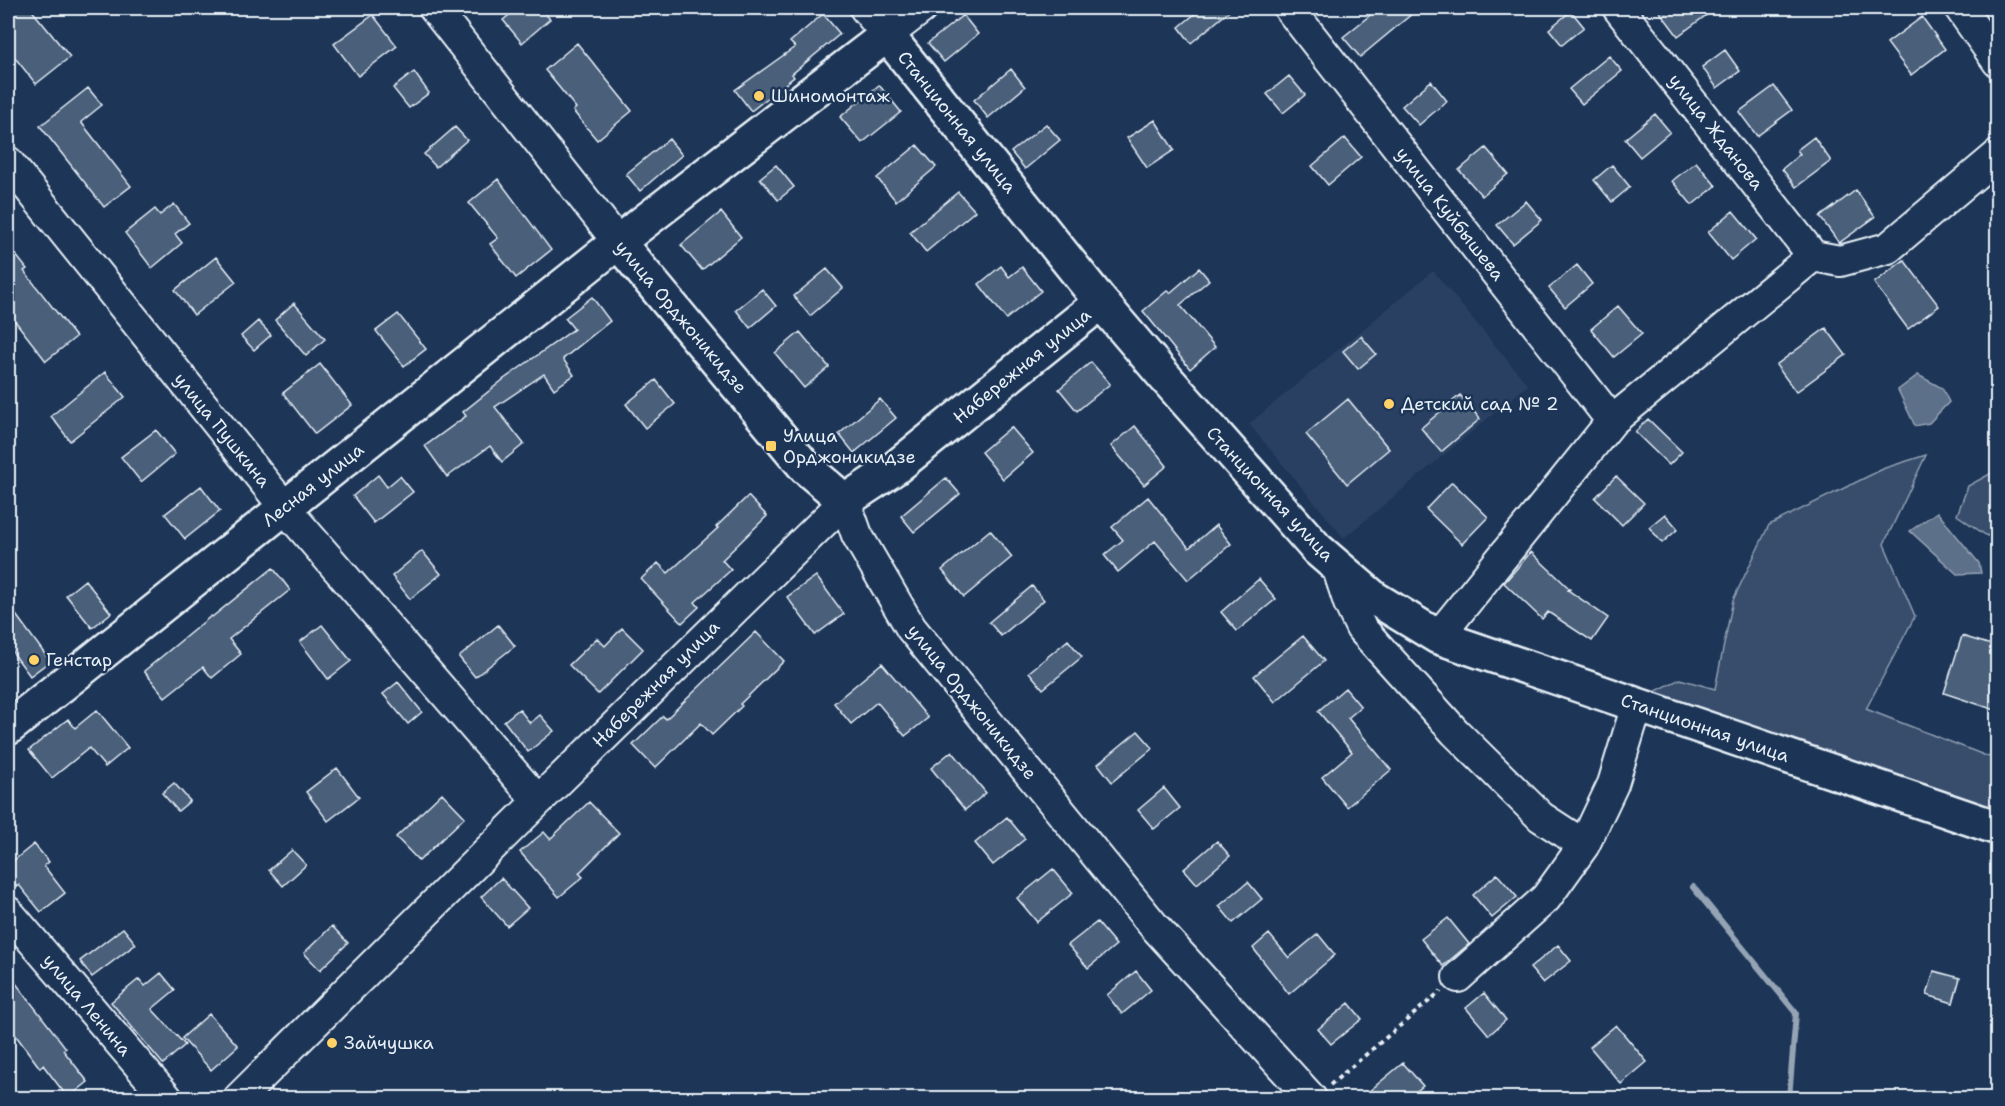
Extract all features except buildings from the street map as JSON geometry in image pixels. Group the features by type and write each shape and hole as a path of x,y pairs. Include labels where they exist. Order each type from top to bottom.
{"main road":[{"name":"Лесная улица","path":"8,728 618,242 887,35"},
{"name":"Станционная улица","path":"887,35 1101,302 1164,376 1317,549 1374,598 1438,637 1998,828"},
{"name":"улица Орджоникидзе","path":"618,242 806,468 845,501"},
{"name":"Набережная улица","path":"845,501 895,468 1101,302"}],"street":[{"name":"улица Орджоникидзе","path":"434,8 618,242"},
{"name":"Станционная улица","path":"865,8 887,35"},
{"path":"887,35 922,8"},
{"name":"улица Куйбышева","path":"1289,8 1612,421"},
{"name":"улица Жданова","path":"1618,8 1813,256"},
{"path":"1960,8 1998,62"},
{"path":"1438,637 1612,421 1813,256 1840,261 1888,248 1998,155"},
{"name":"улица Пушкина","path":"8,162 285,508 538,801"},
{"name":"улица Орджоникидзе","path":"845,501 857,536 911,628 1154,926 1317,1095"},
{"name":"Набережная улица","path":"239,1098 845,501"},
{"path":"1337,566 1349,603 1361,628 1455,732 1541,817 1584,845"},
{"path":"1458,977 1546,898 1584,845 1613,784 1638,705"},
{"name":"улица Ленина","path":"8,912 167,1098"}],"path":[{"path":"1317,1095 1458,977"}],"shaded area":[{"name":"Детский сад № 2","path":"1433,271 1528,385 1344,538 1249,424"},
{"path":"1918,375 1942,388 1949,402 1929,423 1915,426 1898,390"},
{"path":"1926,455 1884,544 1915,616 1866,709 1997,760 1997,814 1650,694 1680,679 1715,689 1733,600 1769,525 1885,468"},
{"path":"1997,470 1997,530 1987,536 1957,515 1968,486"},
{"path":"1937,512 1979,563 1981,573 1957,574 1910,531"}],"waterway":[{"path":"1693,887 1796,1013 1789,1098"}],"place":[{"name":"Шиномонтаж","path":"759,96"},
{"name":"Детский сад № 2","path":"1389,404"},
{"name":"Улица Орджоникидзе","path":"771,446"},
{"name":"Генстар","path":"34,660"},
{"name":"Зайчушка","path":"332,1043"}]}
